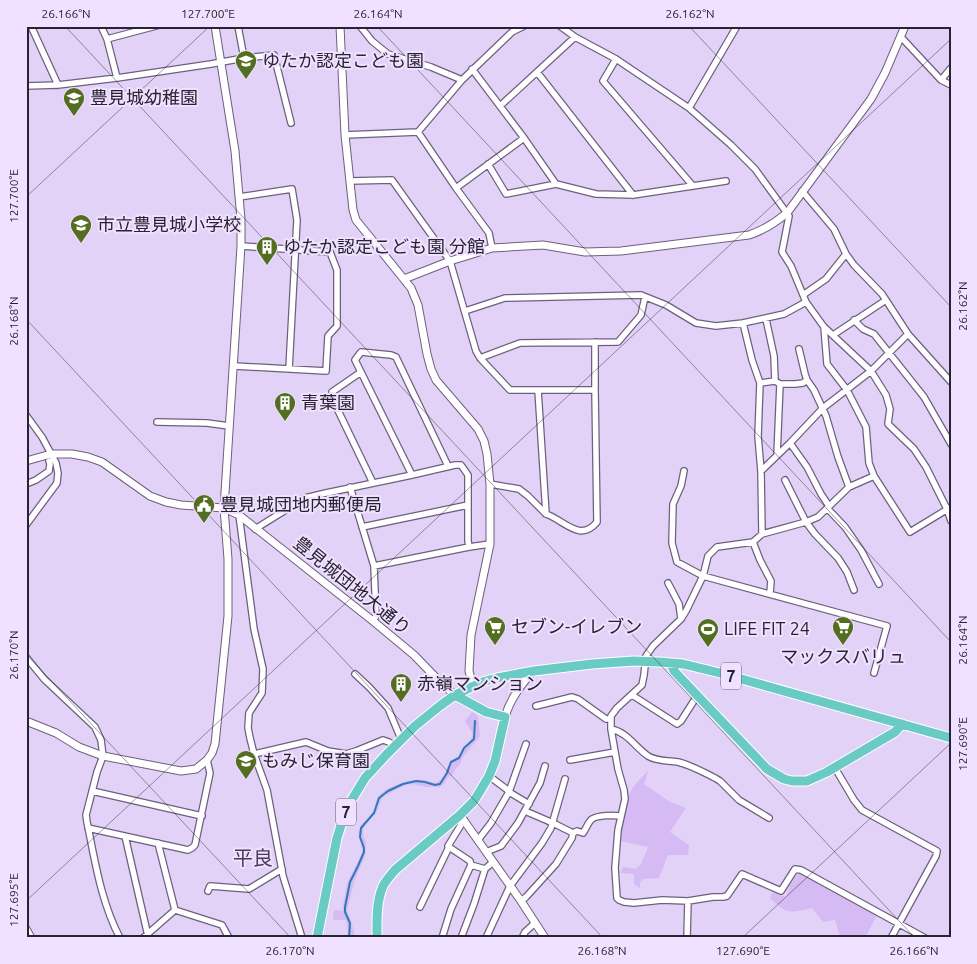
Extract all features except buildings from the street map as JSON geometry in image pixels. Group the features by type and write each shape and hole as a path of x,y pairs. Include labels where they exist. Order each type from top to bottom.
{"main road":[{"name":"7","path":"317,938 336,838 351,801 366,778 394,746 431,712 472,686 497,678 534,671 592,664 646,661 671,663 720,672 951,738"},
{"name":"7","path":"671,663 674,671 753,755 767,769 784,779 807,781 835,768 895,732 902,724"},
{"path":"376,938 379,900 383,886 395,870 462,818 489,776 495,761 505,717 486,712 456,695"}],"street":[{"path":"31,26 58,85"},
{"path":"102,26 117,78"},
{"path":"107,39 156,26"},
{"path":"26,721 56,734 79,747 103,756 181,771 196,769 207,760 215,744 227,631 228,559 224,508 241,246 235,152 215,26"},
{"path":"238,26 244,58"},
{"path":"340,26 345,135 353,210 356,220 411,288 418,304 427,354 436,380 478,429 484,441 487,454 490,484 490,544 470,635 469,671 472,686"},
{"path":"360,26 372,41 388,54 431,67 462,80"},
{"path":"345,135 418,132 462,80 512,32 524,26"},
{"path":"560,26 575,37 616,59 689,108 755,168 789,216 782,252 791,266 806,302 824,326 871,371 886,395 890,409 888,424 914,448 949,508 951,521"},
{"path":"689,108 737,26"},
{"path":"404,279 450,261 492,248 542,245 585,252 621,251 749,235 763,231 787,213 871,99 906,26"},
{"path":"500,106 575,37"},
{"path":"901,37 941,80 951,85"},
{"path":"26,86 58,85 117,78 274,55 291,124"},
{"path":"616,59 603,81 693,186"},
{"path":"941,80 951,68"},
{"path":"472,70 524,138 556,184"},
{"path":"537,72 633,195"},
{"path":"418,132 489,233 492,248"},
{"path":"456,188 524,138"},
{"path":"488,164 506,194 556,184 596,194 633,195 726,181"},
{"path":"350,181 392,180 450,261 476,351 480,358 510,390 595,390"},
{"path":"239,197 292,189 298,220 289,369"},
{"path":"802,191 834,229 846,254 854,265 882,294 908,334 951,382"},
{"path":"234,366 326,372 328,336 337,326 337,270 330,252 241,246"},
{"path":"803,295 826,279 846,254"},
{"path":"465,311 505,298 641,295 666,305 696,323 716,326 766,319 784,314 806,302"},
{"path":"480,358 520,343 618,342 641,315 646,297"},
{"path":"833,335 886,300"},
{"path":"766,319 778,383 778,455"},
{"path":"854,320 863,329 874,334 924,397 951,444"},
{"path":"743,323 760,383 758,436 761,471 762,534"},
{"path":"824,326 827,364 847,390 866,427 869,463 874,476 910,532 949,508"},
{"path":"761,471 822,408 871,371 908,334"},
{"path":"490,484 519,489 546,514 554,516 569,528 577,530 589,529 597,522 595,342"},
{"path":"799,349 807,380 822,408 849,487"},
{"path":"412,475 355,360 362,352 396,357 448,466"},
{"path":"361,372 332,392 332,398 373,483"},
{"path":"760,383 803,382 807,380"},
{"path":"538,390 546,514"},
{"path":"26,415 42,437 50,458 49,471 26,484"},
{"path":"157,422 207,423 229,426"},
{"path":"790,443 807,467 828,507 861,550 879,584"},
{"path":"26,461 72,454 88,457 102,462 150,496 166,502 224,508"},
{"path":"26,525 57,483 56,463 50,458"},
{"path":"256,528 305,498 448,466 461,465 468,475 469,547"},
{"path":"684,471 681,486 673,504 672,543 676,562 703,576 887,626 874,673"},
{"path":"874,476 849,487 818,517 762,534 753,542 718,547 708,556 703,576 681,619 653,646 646,656 642,685 617,708 610,719 625,799 618,830 615,868 617,898 624,902 634,903 662,900 688,901 712,896 723,897 727,896 742,874 781,891 795,869 801,870 925,938"},
{"path":"785,480 806,522 838,558 847,572 854,590"},
{"path":"350,488 374,566 376,616 373,621"},
{"path":"362,527 468,505"},
{"name":"豊見城団地大通り","path":"224,508 239,515 373,621 414,655 443,685 456,695"},
{"path":"239,515 254,629 264,670 262,693 249,713 249,733 254,754 267,790 283,876 302,938"},
{"path":"753,542 771,581 770,594"},
{"path":"374,566 490,544"},
{"path":"668,583 679,604 681,619"},
{"path":"26,657 44,679 94,727 102,740 103,756 86,815 103,897 112,924 120,938"},
{"path":"505,717 515,694 534,671"},
{"path":"355,674 388,708 401,739"},
{"path":"632,695 677,724 681,721 697,696"},
{"path":"536,706 572,697 578,698 606,719 610,719"},
{"path":"611,729 617,730 629,738 650,757 661,761 679,762 720,781 739,800 769,818"},
{"path":"254,754 306,742 328,751 346,754 383,740 394,746"},
{"path":"478,840 491,823 509,792 526,744"},
{"path":"570,760 615,752"},
{"path":"88,828 188,850 192,848 195,845 202,816 210,773 207,760"},
{"path":"486,852 501,846 529,804 540,783 545,766"},
{"path":"835,768 862,810 937,851 891,938"},
{"path":"489,776 509,792 529,804"},
{"path":"486,938 510,886 542,844 551,828 565,779"},
{"path":"92,790 202,816"},
{"path":"525,811 573,833 576,831 583,833 595,818 621,816"},
{"path":"420,907 462,818 545,938"},
{"path":"521,901 556,864 572,838 573,833"},
{"path":"125,836 146,936"},
{"path":"158,843 174,910"},
{"path":"449,847 470,861 471,865 485,870"},
{"path":"461,938 485,870 493,862"},
{"path":"442,938 451,909 471,865"},
{"path":"208,891 210,886 250,890 282,869"},
{"path":"687,938 688,901"},
{"path":"146,936 174,910"},
{"path":"174,910 222,925 229,938"},
{"path":"522,938 525,932 535,923"},
{"path":"26,929 31,938"}],"shaded area":[{"path":"472,712 478,716 480,736 445,783 440,787 405,785 384,796 377,812 365,824 363,836 366,842 365,856 355,879 347,910 354,931 354,938 347,938 346,920 333,920 334,910 342,911 347,884 362,853 359,839 361,826 373,812 378,797 387,789 412,780 424,780 435,783 445,775 450,761 460,755 473,734 465,721"},
{"path":"648,771 644,784 670,802 686,808 670,832 689,845 688,855 668,855 659,878 643,879 640,882 640,888 634,884 634,874 620,873 623,867 636,869 641,864 648,847 621,841 626,803 636,784"},
{"path":"799,872 877,915 865,938 840,937 835,920 823,922 812,908 793,912 785,910 770,898 772,892 786,897 791,884"}],"waterway":[{"path":"349,938 350,923 345,907 350,882 364,852 360,837 361,828 374,813 379,798 388,791 403,784 416,781 435,785 440,784 451,762 459,758 464,748 474,739 475,721"}],"place":[{"name":"ゆたか認定こども園","path":"246,80"},
{"name":"豊見城幼稚園","path":"74,117"},
{"name":"市立豊見城小学校","path":"81,244"},
{"name":"ゆたか認定こども園 分館","path":"267,266"},
{"name":"青葉園","path":"285,422"},
{"name":"豊見城団地内郵便局","path":"204,524"},
{"name":"セブン-イレブン","path":"495,646"},
{"name":"マックスバリュ","path":"843,646"},
{"name":"LIFE FIT 24","path":"708,648"},
{"name":"赤嶺マンション","path":"401,703"},
{"name":"もみじ保育園","path":"246,780"}],"district":[{"name":"平良","path":"253,858"}]}
